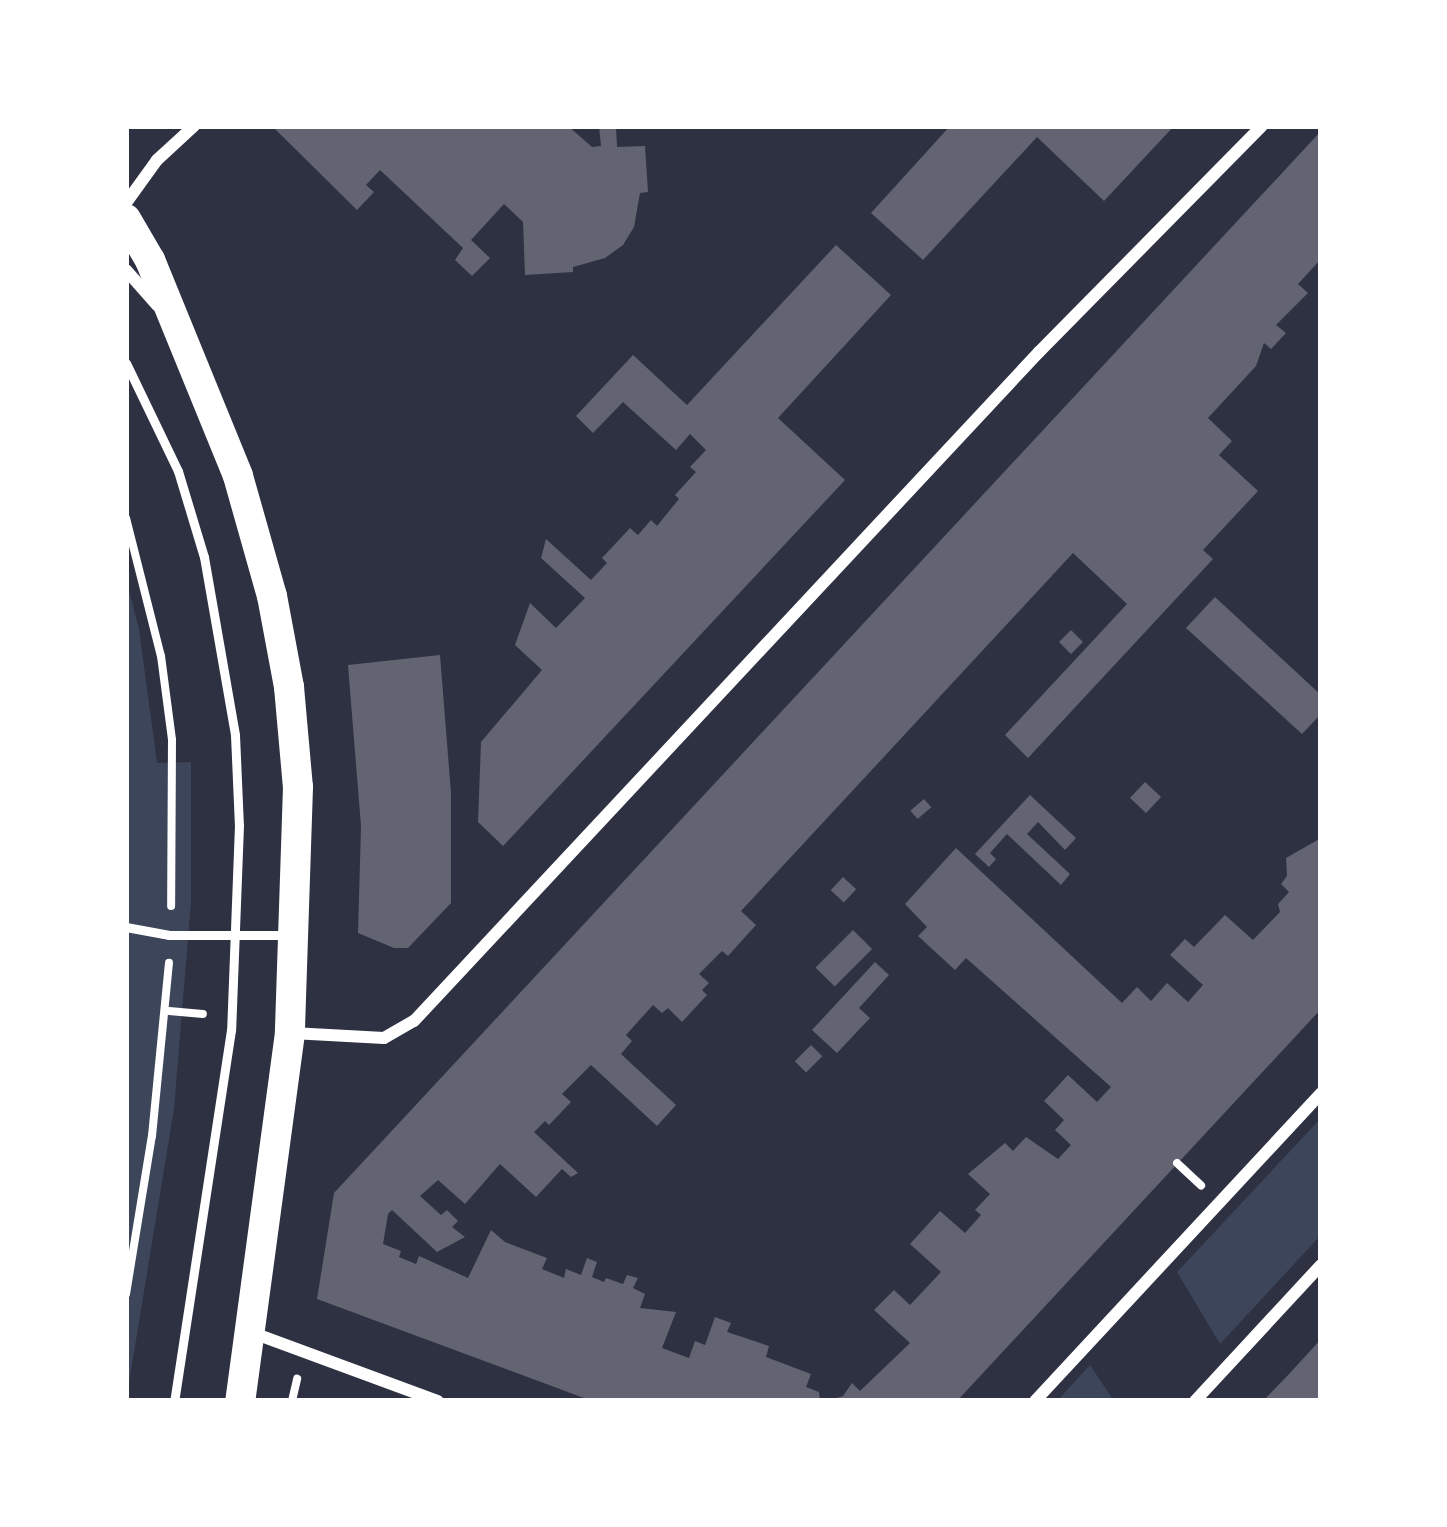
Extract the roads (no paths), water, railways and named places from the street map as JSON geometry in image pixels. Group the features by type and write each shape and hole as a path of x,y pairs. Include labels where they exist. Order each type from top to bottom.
{"main road":[{"path":"126,219 150,260 238,476 272,596 289,687 298,787 297,935 290,1033 240,1401"}],"street":[{"path":"126,203 157,160 194,126"},
{"path":"290,1033 384,1038 414,1021 1039,352 1262,126"},
{"path":"126,270 172,321"},
{"path":"1035,1401 1321,1093"},
{"path":"1195,1401 1321,1265"},
{"path":"251,1333 438,1401"}],"lane":[{"path":"126,363 178,471 224,645 239,825 225,1077 174,1401"},
{"path":"126,927 170,935 297,935"}]}
